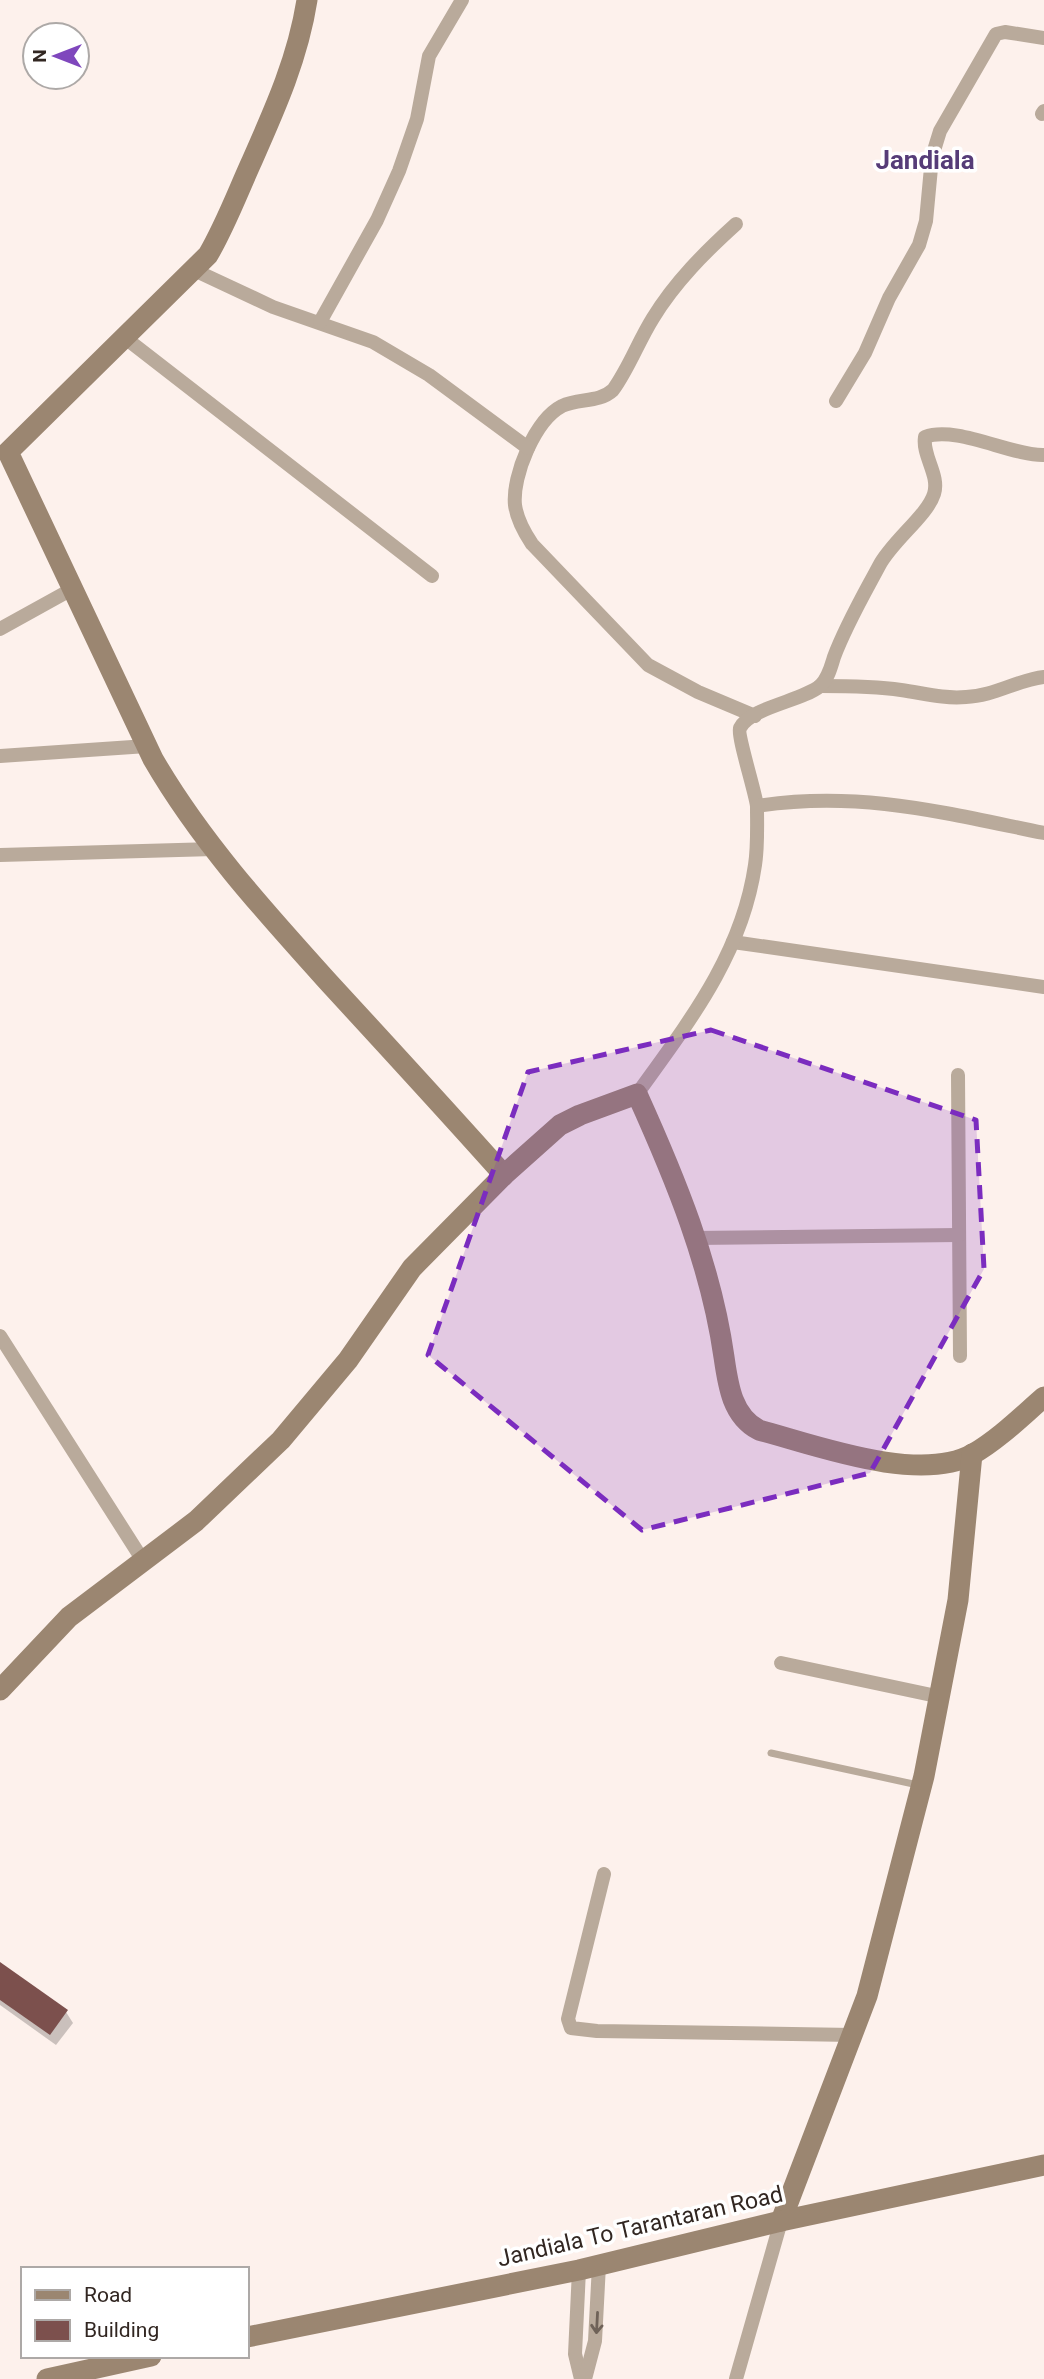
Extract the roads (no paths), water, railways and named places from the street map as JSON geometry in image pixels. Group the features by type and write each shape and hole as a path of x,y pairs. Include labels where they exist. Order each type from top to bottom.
{"street":[{"path":"307,0 300,41 284,88 222,231 194,270 4,455 74,588 147,746 176,798 214,849 297,947 504,1175"},
{"path":"320,322 377,220 399,171 417,119 429,56 462,0"},
{"path":"836,401 865,353 889,298 919,245 927,213 932,157 940,131 959,97 996,34 1005,32 1044,38"},
{"path":"736,224 701,256 674,289 654,316 613,390 606,396 577,401 553,412 528,448 516,483 515,503 522,529 532,544 648,665 698,692 755,716"},
{"path":"194,270 245,296 373,342 429,375 528,448"},
{"path":"124,337 432,576"},
{"path":"820,686 830,671 847,624 881,562 934,495 934,479 925,452 925,437 999,444 1030,455 1044,455"},
{"path":"0,628 74,588"},
{"path":"0,1690 69,1617 142,1559 196,1521 281,1440 348,1360 412,1268 504,1175 560,1125 637,1094 707,997 733,942 755,866 757,806 753,777 739,738 742,725 755,716 820,686 865,686 947,698 967,698 991,695 1031,678 1044,677"},
{"path":"0,756 147,746"},
{"path":"757,806 804,799 859,800 943,812 1044,833"},
{"path":"0,855 214,849"},
{"path":"733,942 1044,987"},
{"path":"958,1075 960,1356"},
{"path":"637,1094 680,1194 719,1321 728,1383 745,1423 759,1430 879,1460 921,1465 948,1462 972,1454 1044,1397"},
{"path":"694,1238 959,1235"},
{"path":"0,1336 142,1559"},
{"path":"736,2379 781,2221 867,1996 922,1786 958,1600 972,1454"},
{"path":"781,1663 941,1697"},
{"path":"604,1874 568,2019 571,2028 589,2031 853,2035"},
{"name":"Jandiala To Tarantaran Road","path":"248,2337 589,2267 781,2221 1044,2165"},
{"path":"583,2379 575,2354 589,2267"},
{"path":"583,2379 595,2341 589,2267"},
{"path":"47,2379 142,2358"}],"lane":[{"path":"771,1753 922,1786"}],"district":[{"name":"Jandiala","path":"925,160"}]}
